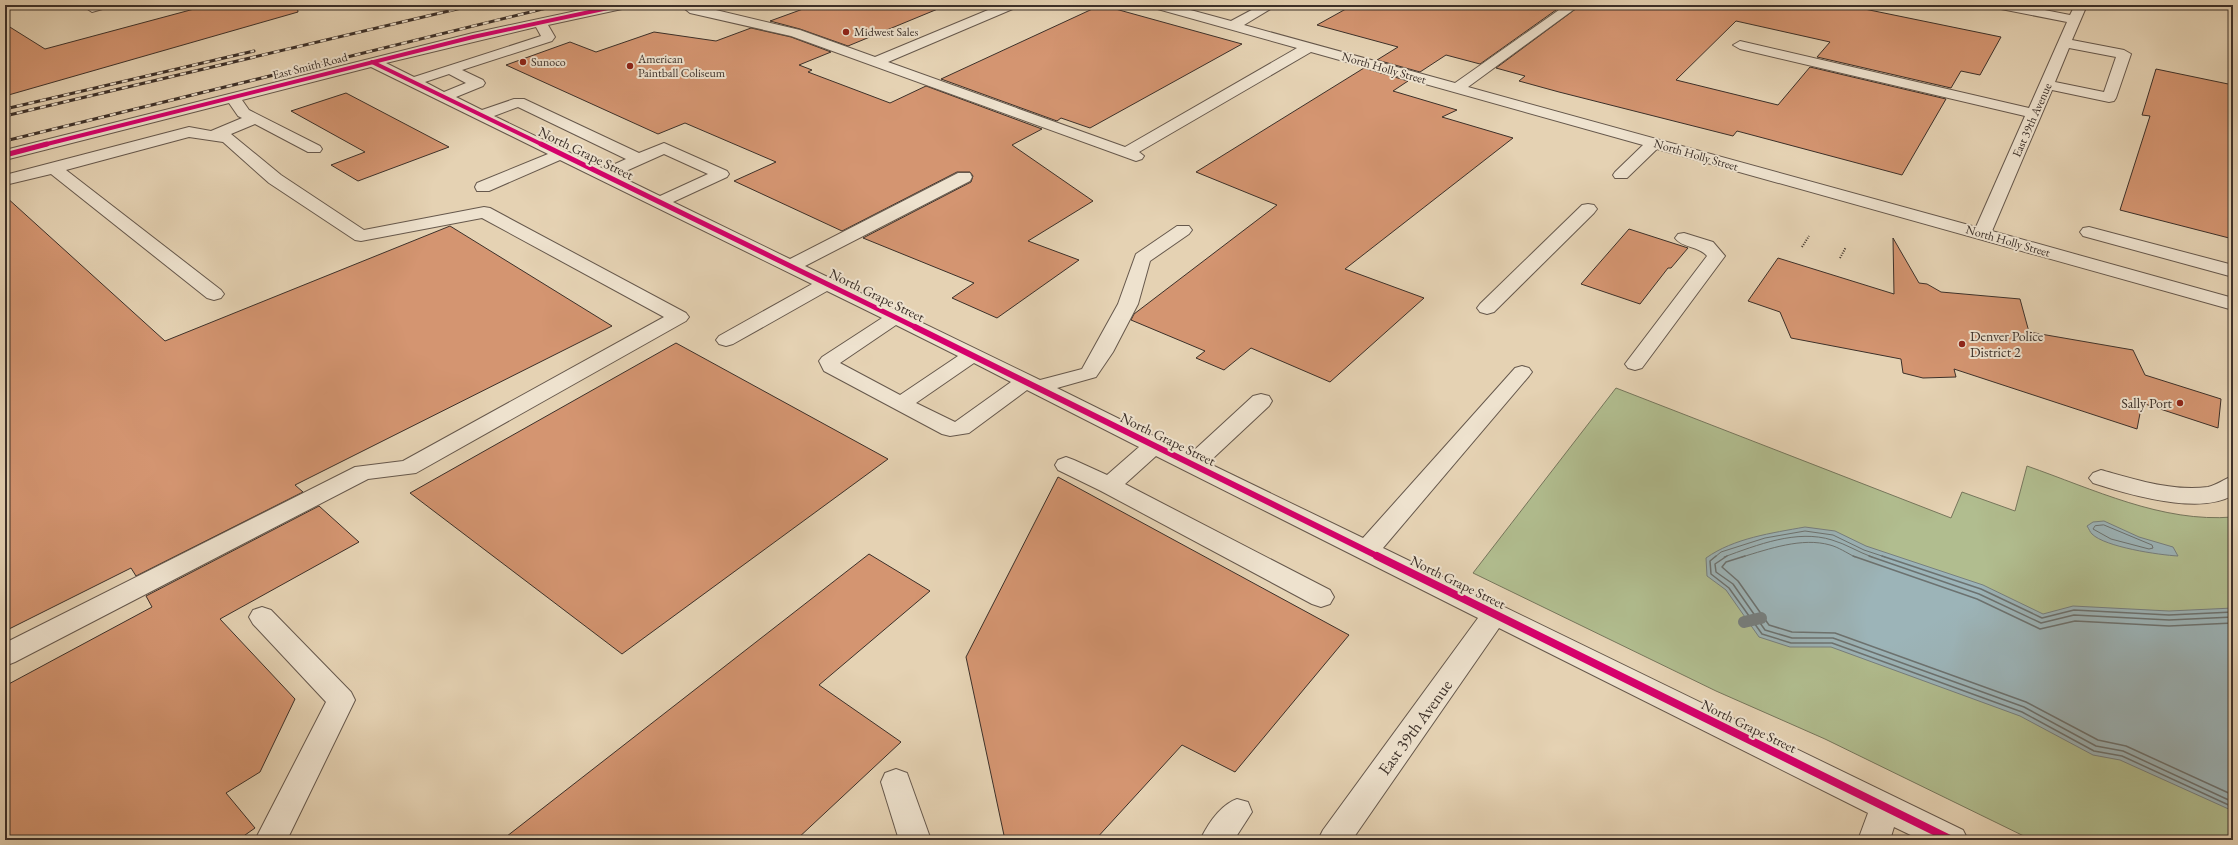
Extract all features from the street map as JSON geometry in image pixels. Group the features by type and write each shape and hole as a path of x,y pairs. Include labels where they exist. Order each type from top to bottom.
{"street":[{"name":"East Smith Road","path":"5,155 372,62 540,22 622,5"},
{"path":"686,5 695,10 795,33 1131,154 1309,47"},
{"path":"875,62 1011,5"},
{"name":"North Holly Street","path":"1158,5 1550,114 1648,137 1982,234 2233,304"},
{"path":"1232,26 1271,5"},
{"path":"1457,88 1574,5"},
{"path":"2001,5 2075,20"},
{"name":"East 39th Avenue","path":"1982,234 2082,5"},
{"path":"413,82 547,38 548,37 540,22"},
{"path":"2048,85 2109,98 2124,54 2065,43"},
{"path":"1740,45 2034,114"},
{"name":"North Grape Street","path":"372,62 1032,384 1154,446 1952,840"},
{"path":"444,97 478,83 450,69"},
{"path":"233,97 243,113 256,118 314,149"},
{"path":"1550,114 1566,100"},
{"path":"482,115 519,102 639,159"},
{"path":"212,136 256,118"},
{"path":"517,133 555,118"},
{"path":"5,180 189,132 228,138 252,161 275,179 361,236 484,212 679,317 408,468 363,472 5,655"},
{"path":"562,155 583,132"},
{"path":"1621,175 1648,137"},
{"path":"483,187 562,155 617,148"},
{"path":"603,175 664,148 721,174 660,202"},
{"path":"54,168 214,294"},
{"path":"791,266 964,177"},
{"path":"1487,308 1588,209"},
{"path":"888,323 829,361 831,367 950,429 961,428 1032,384 1089,373 1110,340 1128,304 1142,258 1183,230"},
{"path":"2089,232 2233,271"},
{"path":"1635,364 1716,256 1714,251 1708,247 1684,238"},
{"path":"726,340 826,284"},
{"path":"901,404 972,355"},
{"path":"1367,550 1522,372"},
{"path":"1193,464 1261,401"},
{"path":"1109,484 1154,446"},
{"path":"1066,465 1109,484 1321,597"},
{"path":"2101,478 2138,489 2175,495 2207,494 2227,490 2233,484"},
{"name":"East 39th Avenue","path":"1334,840 1495,614"},
{"path":"262,617 341,700 271,840"},
{"path":"896,782 915,840"},
{"path":"1874,840 1886,807"},
{"path":"1216,840 1237,812"}],"path":[{"path":"1802,247 1809,236"},
{"path":"1840,258 1846,247"}],"green space":[{"path":"1616,388 1951,518 1962,492 2015,511 2027,466 2102,494 2154,510 2180,515 2233,517 2233,840 2032,840 1825,739 1716,691 1473,573"}],"water":[{"path":"2104,521 2139,537 2173,547 2178,556 2133,550 2099,539 2092,534 2087,526 2093,522"},
{"path":"1805,527 1835,531 1866,546 1983,585 2043,614 2073,606 2169,611 2233,608 2233,811 2120,760 2093,755 2020,716 1831,647 1790,647 1759,637 1726,590 1707,576 1706,558 1717,551 1741,541 1767,534"}],"building":[{"path":"209,5 297,5 298,12 5,96 5,24 45,49"},
{"name":"Midwest Sales","path":"814,5 945,6 848,46 800,29 770,21"},
{"path":"1101,5 1242,44 1090,128 1061,118 1057,121 941,79"},
{"path":"1353,5 1563,5 1480,64 1446,55 1420,72 1377,60 1398,47 1317,25"},
{"path":"1581,5 1845,5 2001,37 1980,75 1961,71 1951,88 1817,57 1830,42 1736,21 1676,80 1778,105 1810,67 1946,99 1902,175 1737,131 1733,136 1559,92 1519,81 1525,76 1496,68"},
{"path":"751,28 791,37 831,52 799,65 812,70 808,72 890,103 926,86 1042,129 1012,145 1093,201 1028,241 1079,260 997,318 952,298 974,283 863,238 971,182 973,176 970,172 957,172 842,231 734,181 776,162 685,123 658,134 506,65 570,42 596,52 654,32 716,41"},
{"path":"1364,68 1408,81 1393,91 1457,110 1442,117 1513,138 1345,269 1424,298 1330,382 1251,348 1224,370 1196,358 1205,351 1131,320 1134,314 1277,205 1196,172"},
{"path":"2156,69 2233,85 2233,239 2120,210 2150,116 2142,115"},
{"path":"346,93 449,147 358,181 331,165 365,152 291,111"},
{"path":"5,196 165,341 450,226 612,326 295,485 303,492 136,576 131,568 5,631"},
{"path":"1629,229 1688,248 1671,268 1668,268 1640,304 1581,284"},
{"name":"Denver Police District 2","path":"1893,238 1919,283 1927,284 1941,292 2020,299 2029,332 2133,350 2145,375 2221,399 2218,428 2142,403 2137,429 1954,369 1956,377 1923,378 1903,373 1901,359 1791,338 1780,312 1748,301 1778,258 1894,294"},
{"path":"676,343 888,459 622,654 410,493"},
{"path":"1058,477 1349,635 1235,772 1182,745 1095,840 1005,840 966,657"},
{"path":"319,506 359,542 220,619 295,699 260,772 226,793 255,828 238,840 5,840 5,686 152,607 146,596"},
{"path":"869,554 930,591 819,685 901,742 796,840 502,840"}],"waterway":[{"path":"1744,622 1761,618"}],"railway":[{"path":"5,116 474,5"},
{"path":"5,141 559,5"},
{"path":"5,109 254,51"}],"cycle path":[{"path":"5,155 473,37 622,5"},
{"path":"372,62 1026,381 1154,446 1952,840"}],"place":[{"name":"Midwest Sales","path":"846,32"},
{"name":"Sunoco","path":"523,62"},
{"name":"American Paintball Coliseum","path":"630,66"},
{"name":"Denver Police District 2","path":"1962,344"},
{"name":"Sally Port","path":"2180,403"}]}
